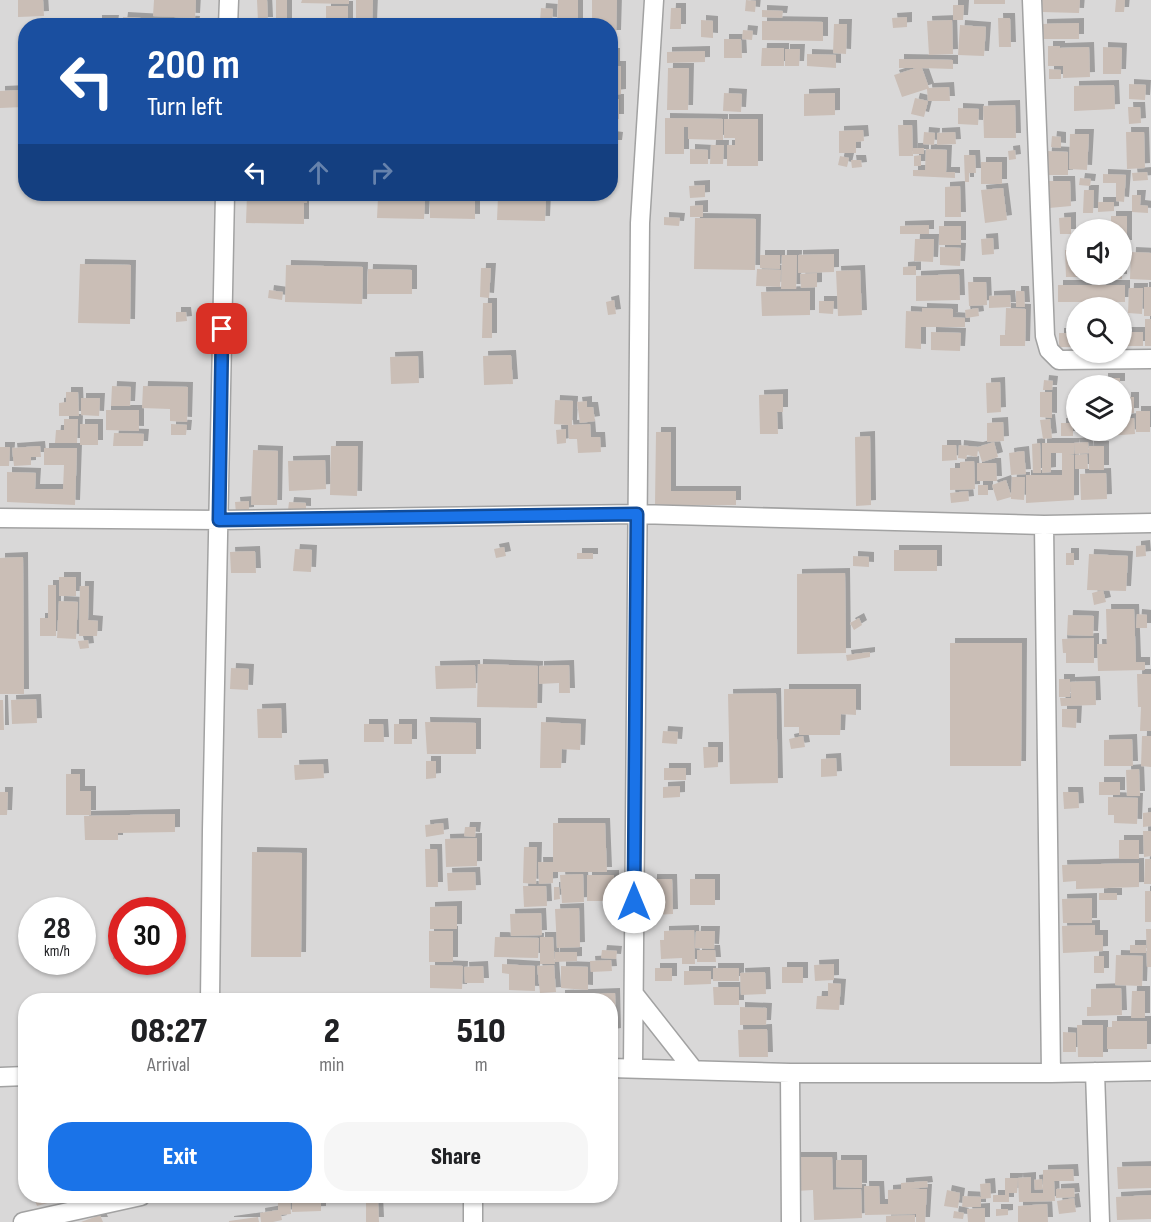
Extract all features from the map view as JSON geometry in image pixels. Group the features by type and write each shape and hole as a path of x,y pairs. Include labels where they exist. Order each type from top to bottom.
{"street":[{"path":"228,18 229,0"},
{"path":"633,1067 640,223 654,0"},
{"path":"1032,0 1045,336 1049,350 1059,360 1151,359"},
{"path":"210,993 225,201"},
{"path":"0,518 219,520 637,514 1044,525 1151,523"},
{"path":"1044,525 1051,1073"},
{"path":"633,994 693,1069"},
{"path":"618,1068 790,1073 1151,1071"},
{"path":"1095,1072 1100,1222"},
{"path":"790,1073 791,1222"},
{"path":"0,1077 18,1076"},
{"path":"23,1222 109,1203"},
{"path":"473,1203 473,1222"}],"shaded area":[{"path":"0,0 1151,0 1151,1222 0,1222"}],"building":[{"path":"18,0 43,0 44,16 18,17"},
{"path":"154,0 196,0 195,18 153,16"},
{"path":"257,0 267,0 268,18 258,18"},
{"path":"276,0 287,0 287,18 276,18"},
{"path":"302,0 349,0 349,4 301,3"},
{"path":"356,0 373,0 372,18 356,18"},
{"path":"558,0 578,0 578,18 557,18"},
{"path":"592,0 617,0 616,18 592,18"},
{"path":"746,0 756,1 755,12 745,11"},
{"path":"974,0 1005,0 1005,4 974,4"},
{"path":"1042,0 1080,0 1079,13 1042,12"},
{"path":"1116,0 1125,0 1124,12 1115,12"},
{"path":"953,5 964,5 963,20 953,20"},
{"path":"326,6 348,6 348,18 326,18"},
{"path":"541,8 553,9 552,18 540,18"},
{"path":"671,8 681,8 681,29 670,29"},
{"path":"762,10 783,11 782,18 762,17"},
{"path":"907,17 907,27 893,28 892,18"},
{"path":"998,18 1010,18 1011,47 999,47"},
{"path":"701,20 713,21 713,38 701,37"},
{"path":"952,20 953,54 929,55 927,21"},
{"path":"762,21 823,22 823,41 762,40"},
{"path":"1079,23 1079,39 1042,39 1042,24"},
{"path":"834,24 847,24 846,54 833,53"},
{"path":"960,25 986,27 984,56 958,55"},
{"path":"743,30 753,31 752,40 742,39"},
{"path":"724,39 741,39 742,58 724,58"},
{"path":"1048,46 1089,47 1090,77 1063,78 1063,66 1048,66"},
{"path":"1103,47 1122,48 1121,74 1103,74"},
{"path":"762,48 784,48 784,66 761,66"},
{"path":"785,49 800,49 799,66 785,66"},
{"path":"705,51 705,62 667,63 667,52"},
{"path":"807,54 836,55 836,68 807,66"},
{"path":"899,59 953,60 953,69 922,68 929,88 949,87 950,101 928,101 927,89 902,97 894,75 916,68 899,68"},
{"path":"618,66 621,66 621,94 618,94"},
{"path":"668,68 689,68 688,110 667,110"},
{"path":"1049,69 1061,70 1061,79 1049,79"},
{"path":"1129,84 1146,85 1145,100 1129,99"},
{"path":"1114,85 1115,109 1074,111 1074,86"},
{"path":"18,90 18,107 0,108 0,91"},
{"path":"724,93 742,94 741,112 723,111"},
{"path":"835,93 835,115 804,116 804,94"},
{"path":"915,98 928,101 924,117 911,114"},
{"path":"1015,105 1016,138 984,138 983,106"},
{"path":"1128,107 1140,107 1141,123 1129,124"},
{"path":"958,108 979,109 978,125 958,124"},
{"path":"665,118 723,119 723,140 688,139 688,127 684,127 684,154 665,154"},
{"path":"724,119 758,119 758,166 727,166 727,145 735,145 735,138 724,138"},
{"path":"898,125 912,125 913,156 899,156"},
{"path":"863,130 864,141 856,142 856,153 839,153 839,131"},
{"path":"924,132 935,133 934,145 923,144"},
{"path":"955,132 956,144 937,145 937,133"},
{"path":"1126,132 1144,132 1145,168 1127,169"},
{"path":"1070,134 1089,134 1087,170 1069,169"},
{"path":"1052,136 1061,137 1061,148 1051,147"},
{"path":"711,145 724,145 723,164 710,164"},
{"path":"913,148 924,148 924,154 913,154"},
{"path":"690,149 708,150 708,164 690,164"},
{"path":"926,149 947,150 946,172 955,172 955,178 913,176 913,170 925,170"},
{"path":"1015,150 1016,159 1009,160 1008,151"},
{"path":"1047,151 1068,152 1068,175 1046,175"},
{"path":"921,155 921,166 914,166 914,156"},
{"path":"964,155 975,155 976,173 969,173 969,182 965,182"},
{"path":"840,156 849,158 847,167 838,165"},
{"path":"851,160 861,160 862,167 852,168"},
{"path":"981,162 1002,162 1002,184 981,184"},
{"path":"1147,172 1148,180 1133,181 1132,173"},
{"path":"1103,174 1126,175 1124,202 1116,201 1116,183 1103,183"},
{"path":"1080,178 1091,179 1090,186 1079,185"},
{"path":"1048,181 1070,181 1071,206 1049,208"},
{"path":"705,185 705,197 690,198 689,186"},
{"path":"960,186 961,217 945,217 945,187"},
{"path":"1003,188 1007,220 985,223 981,190"},
{"path":"1084,190 1094,190 1093,213 1083,213"},
{"path":"1132,195 1141,195 1140,205 1148,206 1148,213 1132,212"},
{"path":"247,201 307,201 304,203 304,224 246,223"},
{"path":"378,201 425,201 424,219 377,218"},
{"path":"430,201 475,201 475,219 430,218"},
{"path":"498,201 546,201 545,221 497,220"},
{"path":"1098,202 1114,202 1114,211 1098,212"},
{"path":"703,205 703,217 690,217 690,206"},
{"path":"1111,216 1127,216 1127,219 1111,219"},
{"path":"664,217 680,218 679,226 664,225"},
{"path":"1071,217 1071,219 1066,219 1066,234 1060,234 1059,218"},
{"path":"695,218 756,219 755,270 694,269"},
{"path":"929,225 929,234 900,234 900,226"},
{"path":"939,226 961,226 961,245 939,245"},
{"path":"993,238 994,254 982,255 981,239"},
{"path":"915,239 934,239 933,262 914,261"},
{"path":"940,247 961,248 960,266 940,265"},
{"path":"1132,252 1151,253 1151,280 1132,279"},
{"path":"834,254 834,272 798,273 798,255"},
{"path":"760,255 780,255 780,269 760,268"},
{"path":"782,255 797,255 796,289 781,289"},
{"path":"80,264 131,265 130,324 78,323"},
{"path":"286,265 363,267 362,304 285,302"},
{"path":"916,266 916,275 903,275 903,267"},
{"path":"481,268 491,268 489,298 480,297"},
{"path":"368,269 412,270 412,294 367,294"},
{"path":"757,269 781,270 780,287 756,286"},
{"path":"860,270 862,315 838,316 836,271"},
{"path":"817,273 817,287 801,288 800,274"},
{"path":"959,274 960,300 916,301 916,276"},
{"path":"968,282 986,282 987,305 969,306"},
{"path":"1058,285 1125,285 1125,297 1066,297 1066,302 1058,302"},
{"path":"1144,287 1151,287 1151,316 1144,316"},
{"path":"1129,288 1143,288 1142,314 1132,313 1132,297 1129,297"},
{"path":"269,290 283,292 282,300 268,298"},
{"path":"810,291 810,315 762,316 761,292"},
{"path":"1016,291 1024,291 1025,307 1016,307"},
{"path":"1010,295 1011,307 989,308 989,296"},
{"path":"614,300 616,314 608,315 606,302"},
{"path":"819,301 834,301 833,314 819,313"},
{"path":"483,303 492,303 492,338 482,338"},
{"path":"922,308 953,309 953,317 950,317 965,318 965,327 921,327 921,349 905,348 906,311 922,312"},
{"path":"978,308 979,316 966,318 965,310"},
{"path":"1006,308 1026,309 1025,346 1000,346 1000,335 1005,335"},
{"path":"176,312 186,312 187,321 176,322"},
{"path":"1145,319 1151,319 1151,346 1145,346"},
{"path":"931,332 961,333 960,351 931,350"},
{"path":"1132,332 1143,332 1143,346 1132,346"},
{"path":"1059,333 1066,333 1066,347 1059,347"},
{"path":"511,355 513,384 484,385 483,356"},
{"path":"418,356 419,383 391,384 390,357"},
{"path":"1044,380 1053,381 1052,390 1043,390"},
{"path":"1000,382 1001,412 987,413 986,383"},
{"path":"112,386 131,387 130,406 111,406"},
{"path":"143,386 188,387 187,422 170,421 170,409 142,408"},
{"path":"66,392 78,392 79,416 59,416 59,403 66,402"},
{"path":"1040,392 1052,392 1052,418 1040,417"},
{"path":"783,394 783,412 777,412 778,434 760,434 759,395"},
{"path":"1132,397 1134,397 1134,413 1132,413"},
{"path":"81,398 100,398 99,416 81,415"},
{"path":"555,400 573,401 572,425 590,424 591,437 600,437 601,452 578,453 577,439 569,439 568,425 554,424"},
{"path":"587,401 587,407 593,407 595,421 580,423 577,402"},
{"path":"106,410 139,410 139,431 106,430"},
{"path":"1136,411 1150,411 1150,432 1136,432"},
{"path":"1132,418 1134,418 1135,434 1132,434"},
{"path":"64,419 78,419 77,443 55,443 56,430 64,430"},
{"path":"1050,419 1052,438 1043,439 1040,420"},
{"path":"1003,422 1004,441 987,442 987,423"},
{"path":"1061,423 1066,423 1066,436 1061,436"},
{"path":"80,424 98,424 98,445 80,445"},
{"path":"171,424 187,425 186,435 171,435"},
{"path":"566,429 566,443 557,444 556,430"},
{"path":"656,432 671,432 671,491 736,491 736,505 655,505"},
{"path":"114,433 144,434 143,446 113,446"},
{"path":"870,436 871,505 856,506 855,437"},
{"path":"994,442 998,457 982,462 978,449 977,457 967,455 966,459 958,458 959,445 978,447"},
{"path":"1088,442 1089,453 1075,454 1074,443"},
{"path":"1040,443 1041,473 1033,473 1032,444"},
{"path":"1042,443 1074,443 1074,454 1069,454 1074,455 1074,500 1026,503 1026,475 1062,475 1062,453 1051,453 1051,472 1042,473"},
{"path":"942,445 956,445 957,460 942,461"},
{"path":"40,446 41,457 31,457 31,465 14,466 12,448"},
{"path":"331,446 358,446 357,496 330,495"},
{"path":"1089,446 1104,446 1104,470 1089,470"},
{"path":"0,447 10,447 9,466 0,466"},
{"path":"44,448 77,448 75,505 7,502 7,472 36,473 35,489 63,489 64,465 44,465"},
{"path":"253,450 278,451 277,505 251,505"},
{"path":"1024,451 1026,474 1011,475 1009,453"},
{"path":"1087,454 1088,469 1075,469 1075,455"},
{"path":"325,460 326,489 289,491 288,461"},
{"path":"974,461 975,489 950,490 950,468 960,468 960,462"},
{"path":"977,463 996,463 997,481 977,481"},
{"path":"1106,473 1107,499 1081,500 1080,474"},
{"path":"1012,477 1025,477 1024,500 1011,499 1011,497 997,501 992,485 1006,480 1011,495"},
{"path":"978,485 988,485 988,495 978,495"},
{"path":"968,491 969,501 951,503 950,493"},
{"path":"249,501 249,512 236,513 235,502"},
{"path":"289,502 306,503 306,511 288,510"},
{"path":"1145,545 1146,556 1136,557 1136,546"},
{"path":"504,547 506,556 496,558 494,549"},
{"path":"295,549 312,550 311,572 293,571"},
{"path":"894,550 937,550 937,571 894,571"},
{"path":"255,551 256,573 231,573 230,552"},
{"path":"577,553 593,553 593,559 577,559"},
{"path":"1066,553 1074,553 1074,565 1066,565"},
{"path":"1089,554 1128,556 1126,591 1087,590"},
{"path":"853,556 869,557 869,567 853,566"},
{"path":"23,557 24,694 0,694 0,558"},
{"path":"845,573 846,653 797,654 797,574"},
{"path":"59,577 76,577 76,596 59,596"},
{"path":"48,585 56,585 56,636 40,636 40,618 48,618"},
{"path":"80,586 89,586 88,620 98,621 97,636 79,636"},
{"path":"1103,590 1106,602 1094,605 1092,593"},
{"path":"59,601 78,602 76,639 57,638"},
{"path":"1106,609 1134,609 1136,662 1145,662 1145,670 1098,671 1097,644 1107,644"},
{"path":"1137,614 1147,615 1147,628 1136,628"},
{"path":"1068,615 1094,616 1093,636 1067,635"},
{"path":"859,618 862,625 854,630 850,623"},
{"path":"1094,638 1094,663 1066,663 1062,639"},
{"path":"88,640 89,648 80,649 78,641"},
{"path":"950,643 1022,643 1021,766 950,766"},
{"path":"870,652 870,657 847,661 846,655"},
{"path":"478,664 538,666 537,708 477,707"},
{"path":"475,665 476,688 436,689 435,666"},
{"path":"569,665 570,693 559,693 559,683 539,684 539,666"},
{"path":"231,668 249,669 248,690 230,689"},
{"path":"1137,674 1151,674 1151,731 1140,731 1141,707 1138,707"},
{"path":"1059,679 1070,679 1070,682 1095,681 1096,705 1061,706 1060,698 1071,698 1071,685 1070,697 1059,697"},
{"path":"784,689 856,689 856,715 841,714 840,735 799,735 799,727 784,727"},
{"path":"776,693 778,783 730,784 728,694"},
{"path":"36,699 37,723 12,724 11,700"},
{"path":"0,700 3,700 4,730 0,730"},
{"path":"281,708 282,738 258,738 257,709"},
{"path":"1062,709 1077,709 1076,728 1062,727"},
{"path":"425,722 476,723 476,754 427,754"},
{"path":"541,722 581,724 580,750 562,749 561,768 540,768"},
{"path":"364,724 383,724 384,742 364,742"},
{"path":"394,724 412,724 412,744 394,744"},
{"path":"663,731 678,732 677,744 662,743"},
{"path":"803,736 805,747 791,749 789,739"},
{"path":"1142,736 1151,736 1151,767 1141,766"},
{"path":"1132,739 1133,766 1104,766 1104,740"},
{"path":"703,747 718,747 718,767 704,768"},
{"path":"836,758 837,776 821,777 821,759"},
{"path":"426,761 436,761 436,778 426,779"},
{"path":"323,764 324,778 295,780 294,765"},
{"path":"664,768 686,768 686,780 664,780"},
{"path":"1139,769 1140,796 1127,796 1126,770"},
{"path":"66,774 80,774 80,791 91,791 91,815 66,815"},
{"path":"1099,782 1120,782 1120,795 1099,795"},
{"path":"680,786 680,797 663,798 663,787"},
{"path":"0,792 8,792 7,815 0,815"},
{"path":"1063,792 1078,792 1079,808 1064,809"},
{"path":"1108,797 1138,798 1137,824 1114,823 1114,815 1108,815"},
{"path":"1151,812 1151,826 1143,827 1143,813"},
{"path":"175,814 175,832 118,833 118,840 85,840 84,816"},
{"path":"443,823 444,834 426,837 425,825"},
{"path":"553,823 605,823 607,872 553,872 553,883 539,884 538,862 553,862"},
{"path":"465,827 476,827 475,837 464,836"},
{"path":"1143,831 1151,831 1151,856 1144,857"},
{"path":"477,838 477,866 446,867 445,839"},
{"path":"1119,840 1139,840 1139,859 1119,859"},
{"path":"524,847 537,847 536,884 523,883"},
{"path":"425,849 437,849 438,887 426,887"},
{"path":"252,852 302,853 301,957 251,957"},
{"path":"1145,859 1151,859 1151,884 1144,884"},
{"path":"1139,863 1139,887 1076,889 1076,881 1063,882 1062,865"},
{"path":"475,872 476,890 448,891 447,873"},
{"path":"583,874 584,902 562,903 560,875"},
{"path":"587,875 614,875 614,901 587,901"},
{"path":"652,879 672,879 673,914 652,915"},
{"path":"690,879 715,879 715,905 690,905"},
{"path":"523,886 546,886 547,906 524,907"},
{"path":"554,887 559,887 560,899 554,900"},
{"path":"1145,891 1151,891 1151,922 1145,922"},
{"path":"1099,893 1117,893 1117,900 1099,900"},
{"path":"1092,898 1092,923 1063,923 1062,899"},
{"path":"457,906 457,929 430,929 430,907"},
{"path":"579,908 580,947 557,948 555,909"},
{"path":"541,913 542,935 511,936 510,914"},
{"path":"1095,925 1095,935 1103,935 1103,951 1063,953 1062,926"},
{"path":"1146,929 1151,929 1151,967 1147,967"},
{"path":"694,930 695,964 682,964 682,958 661,959 660,940 664,940 664,931"},
{"path":"429,931 453,931 453,962 429,962"},
{"path":"696,931 715,931 714,949 695,948"},
{"path":"495,937 539,938 538,958 494,957"},
{"path":"540,937 553,937 555,964 540,964"},
{"path":"1130,945 1146,945 1146,953 1130,953"},
{"path":"602,950 617,951 616,959 601,958"},
{"path":"697,950 715,950 716,962 697,962"},
{"path":"555,952 577,952 577,961 555,962"},
{"path":"1116,955 1143,956 1142,986 1115,985"},
{"path":"1094,956 1104,956 1104,973 1094,973"},
{"path":"611,960 612,971 591,972 590,961"},
{"path":"502,964 535,966 535,991 509,990 509,974 502,973"},
{"path":"834,964 834,980 815,981 814,965"},
{"path":"430,965 463,966 462,989 430,988"},
{"path":"554,965 556,992 540,993 537,966"},
{"path":"483,966 484,983 465,983 464,967"},
{"path":"561,966 588,967 588,990 561,988"},
{"path":"782,967 803,967 803,983 782,983"},
{"path":"655,968 672,968 672,981 655,981"},
{"path":"713,968 739,968 739,981 713,981"},
{"path":"684,971 711,971 711,984 684,985"},
{"path":"765,972 766,994 741,995 740,973"},
{"path":"828,983 841,984 839,1010 816,1009 817,996 828,996"},
{"path":"713,987 739,987 739,1005 714,1005"},
{"path":"1121,988 1122,1015 1087,1016 1087,1007 1091,1007 1091,989"},
{"path":"1132,991 1145,991 1145,1018 1131,1018"},
{"path":"740,1007 767,1008 766,1025 740,1025"},
{"path":"1112,1021 1147,1021 1147,1049 1107,1049 1107,1027 1112,1027"},
{"path":"1077,1025 1103,1025 1103,1057 1078,1057"},
{"path":"767,1029 768,1057 739,1057 738,1030"},
{"path":"1063,1032 1076,1033 1076,1052 1063,1052"},
{"path":"795,1157 832,1157 833,1190 861,1189 862,1218 814,1220 813,1190 796,1191"},
{"path":"836,1160 862,1160 862,1188 836,1187"},
{"path":"1151,1166 1151,1188 1118,1189 1117,1167"},
{"path":"1073,1169 1074,1181 1054,1181 1055,1201 1019,1202 1018,1178 1031,1177 1031,1193 1043,1193 1043,1170"},
{"path":"1005,1178 1018,1178 1017,1193 1009,1193 1009,1202 993,1202 993,1195 1005,1195"},
{"path":"1042,1179 1043,1189 1035,1190 1034,1180"},
{"path":"927,1181 928,1187 911,1189 927,1189 925,1222 916,1222 916,1214 865,1215 864,1186 879,1186 880,1204 888,1204 888,1190 901,1189 901,1183"},
{"path":"990,1183 991,1198 981,1199 981,1207 962,1207 963,1196 981,1197 980,1184"},
{"path":"1074,1188 1075,1197 1056,1198 1056,1189"},
{"path":"947,1190 960,1193 958,1208 944,1206"},
{"path":"1151,1195 1151,1219 1117,1220 1116,1197"},
{"path":"1074,1198 1076,1212 1059,1214 1057,1201"},
{"path":"278,1203 290,1203 291,1214 281,1215 282,1220 261,1222 260,1213 278,1210"},
{"path":"292,1203 321,1203 321,1211 292,1212"},
{"path":"366,1203 378,1203 379,1222 366,1222"},
{"path":"1047,1204 1048,1222 1018,1222 1018,1206"},
{"path":"985,1208 985,1222 968,1222 967,1209"},
{"path":"996,1209 1008,1209 1008,1215 996,1216"},
{"path":"954,1211 964,1213 963,1219 953,1218"},
{"path":"100,1215 103,1222 81,1222"},
{"path":"915,1215 915,1222 886,1222 886,1216"},
{"path":"258,1217 259,1222 229,1222 229,1221"}],"route":[{"path":"222,329 219,520 637,514 634,902"}]}
